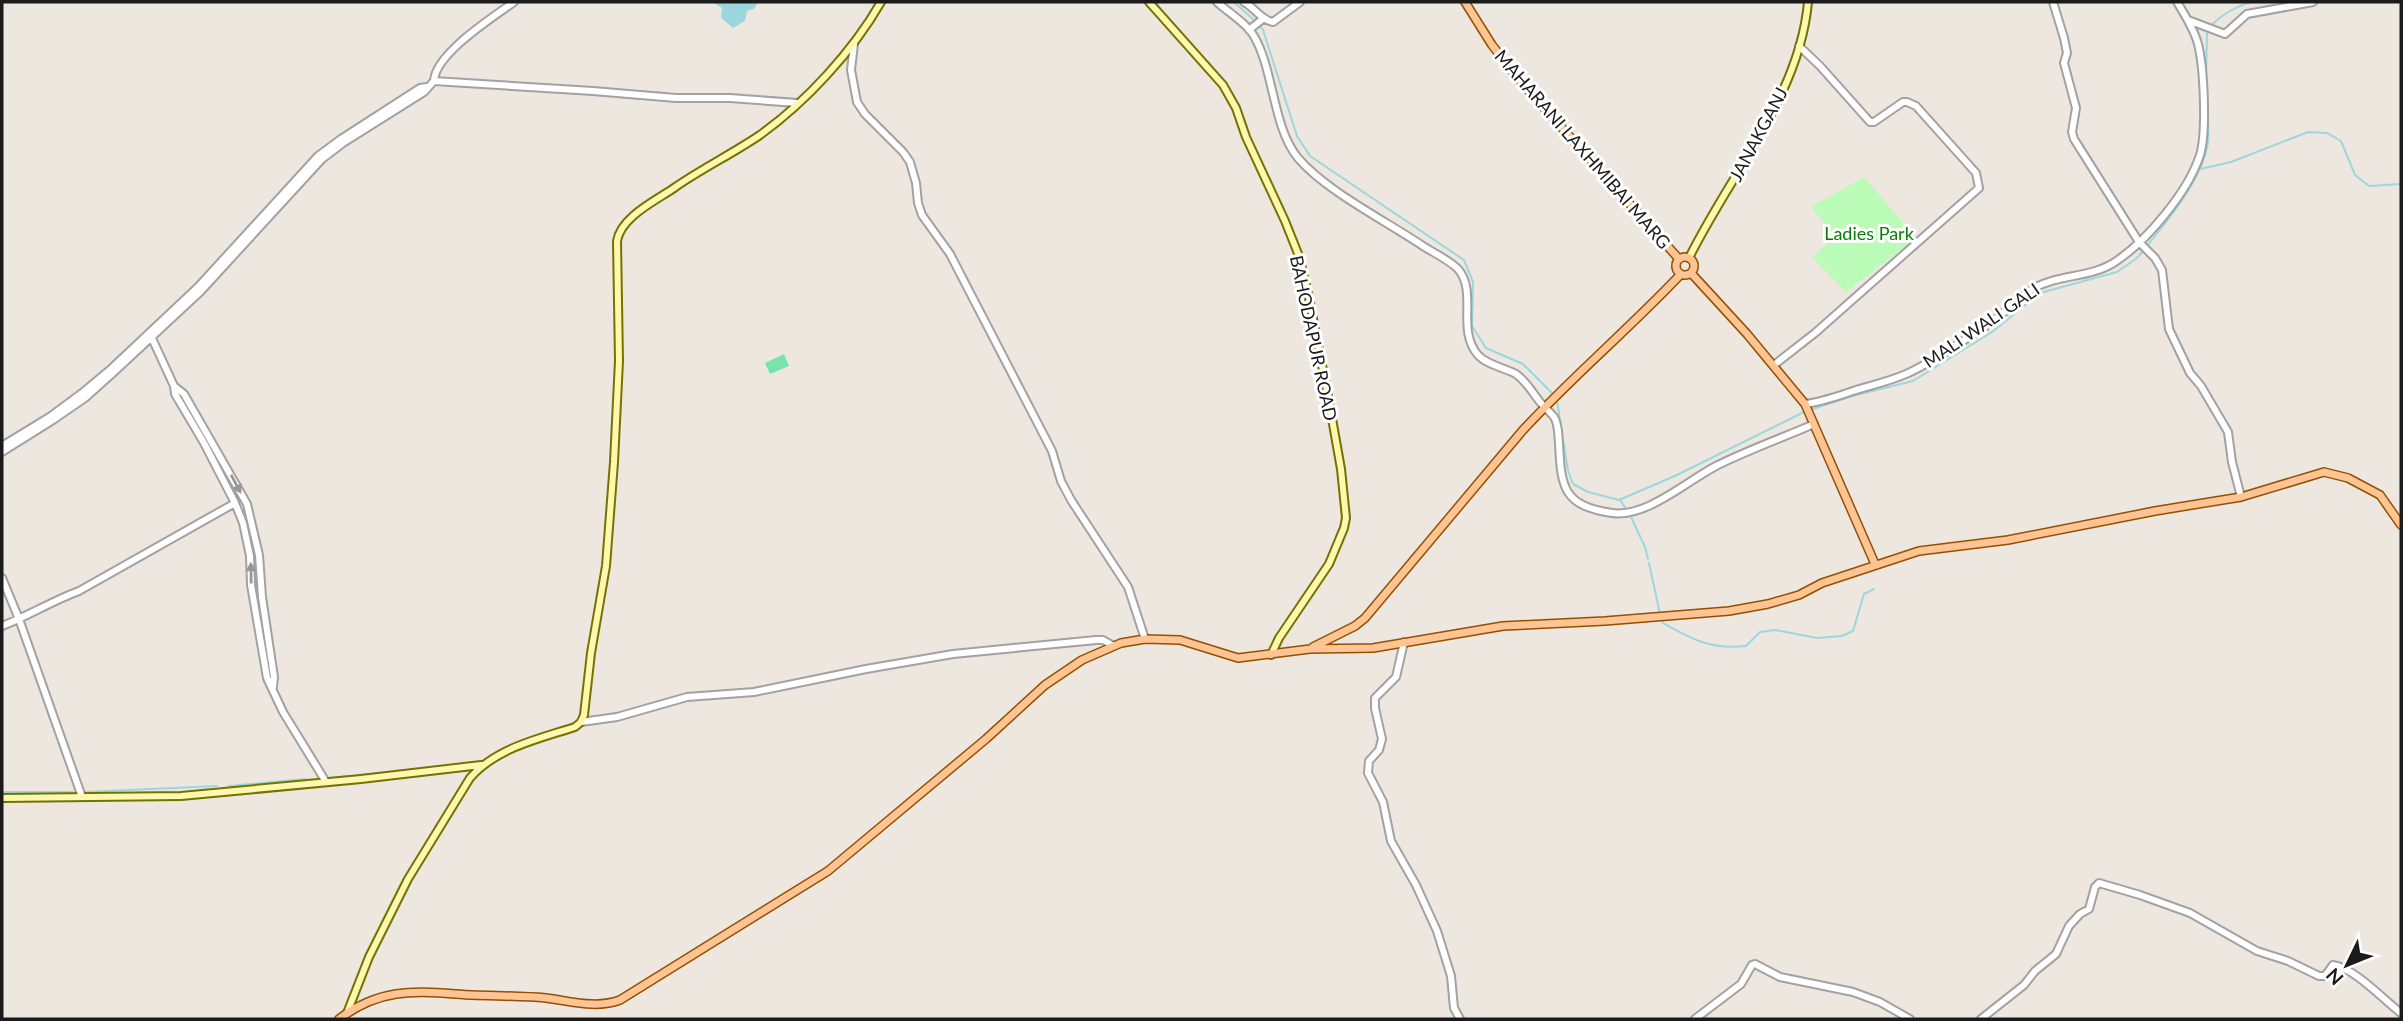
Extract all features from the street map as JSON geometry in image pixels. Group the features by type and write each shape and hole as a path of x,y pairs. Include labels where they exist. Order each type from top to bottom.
{"main road":[{"path":"347,1013 369,957 408,879 465,785 483,764 508,750 582,722 590,653 604,579 614,462 619,361 618,233 628,221 651,203 761,134 797,103 854,44 881,2"},
{"name":"BAHODAPUR ROAD","path":"1149,2 1223,85 1236,108 1246,137 1299,256 1328,397 1341,468 1345,528 1329,564 1270,655"},
{"name":"MAHARANI LAXHMIBAI MARG","path":"1465,2 1492,46 1513,72 1679,259"},
{"name":"JANAKGANJ","path":"1689,258 1787,82 1809,3"},
{"path":"1681,274 1676,266 1679,259 1689,258 1694,266 1691,273"},
{"path":"1310,649 1365,618 1493,463 1546,406 1681,274 1691,273"},
{"path":"1691,273 1774,365 1806,406 1875,564"},
{"path":"339,1019 388,994 416,990 521,996 592,1005 620,1000 828,872 986,739 1045,685 1082,660 1112,645 1145,639 1180,640 1234,658 1310,649 1373,648 1503,626 1729,611 1799,595 1822,583 1919,551 2007,540 2241,497 2324,471 2348,478 2380,495 2401,525"},
{"path":"2,798 181,796 483,764"}],"street":[{"path":"435,81 437,71 455,49 514,2"},
{"path":"1217,2 1251,29 1277,111 1295,154 1305,166 1349,199 1457,268 1465,279 1467,329 1479,356 1518,376 1530,386 1556,421 1560,474 1572,499 1613,513 1628,512 1651,504 1717,466 1813,421"},
{"path":"1244,2 1256,9 1262,19 1269,21 1275,21 1300,2"},
{"path":"2053,2 2064,38 2067,52 2064,63 2077,108 2072,132 2074,139 2142,244 2162,270 2169,330 2190,373 2201,386 2228,432 2241,497"},
{"name":"MALI WALI GALI","path":"1806,406 1907,373 1993,321 2033,289 2051,280 2105,268 2142,244 2180,193 2196,164 2203,142 2198,44 2177,2"},
{"path":"2188,20 2227,33 2241,18 2254,11 2313,2"},
{"path":"1251,29 1262,19"},
{"path":"854,44 851,70 857,102 910,162 922,215 948,250 1052,450 1066,490 1124,578 1145,639"},
{"path":"1774,365 1815,333 1979,188 1976,173 1916,106 1903,102 1870,122 1799,46"},
{"path":"2,446 26,433 82,393 201,291 323,159 343,143 424,93 435,81 593,90 676,98 730,98 797,103"},
{"path":"150,335 174,386 175,394 204,443 243,523 267,678 283,712 326,782"},
{"path":"2,453 85,398 150,335"},
{"path":"174,386 184,394 247,504 259,555 273,687"},
{"path":"2,626 79,591 235,503"},
{"path":"2,578 82,797"},
{"path":"582,722 617,717 687,697 754,692 866,668 953,654 1103,640 1112,645"},
{"path":"1404,642 1396,677 1375,698 1382,739 1379,750 1369,761 1367,768 1383,802 1391,841 1416,885 1440,940 1451,976 1454,1008 1460,1019"},
{"path":"1981,1019 2024,985 2035,971 2056,954 2069,926 2089,909 2095,887 2099,883 2190,913 2257,951 2288,961 2319,976 2325,976 2333,965 2339,965 2401,1013"},
{"path":"1695,1019 1741,985 1755,964 1780,977 1853,992 1880,1002 1910,1019"}],"green space":[{"name":"Ladies Park","path":"1864,177 1916,238 1846,292 1812,257 1836,237 1811,207"},
{"path":"784,354 789,366 770,374 765,363"}],"water":[{"path":"712,2 758,2 754,9 747,11 745,21 733,28 721,18 722,8"}],"waterway":[{"path":"1234,2 1255,21"},
{"path":"2212,25 2231,10 2253,2"},
{"path":"1259,25 1263,30 1297,136 1310,156 1464,260 1473,282 1472,326 1486,348 1523,364 1554,395"},
{"path":"2206,79 2209,30"},
{"path":"2146,247 2184,197 2199,170 2208,142 2207,109"},
{"path":"2200,169 2231,162 2308,132 2327,133 2341,141 2355,175 2369,186 2401,184"},
{"path":"1810,410 1913,381 1992,332 2040,293 2117,272 2143,251"},
{"path":"1557,400 1568,471 1573,484 1588,492 1619,500 1677,475 1804,412"},
{"path":"1620,500 1627,510"},
{"path":"1630,515 1648,559"},
{"path":"1649,563 1660,614"},
{"path":"1662,620 1693,638 1722,646 1746,646 1760,632 1775,630 1817,638 1842,636 1853,631 1864,594 1874,589"},
{"path":"357,775 396,772"},
{"path":"329,778 349,776"},
{"path":"229,786 305,779"},
{"path":"85,792 217,786"},
{"path":"2,792 73,792"}]}
